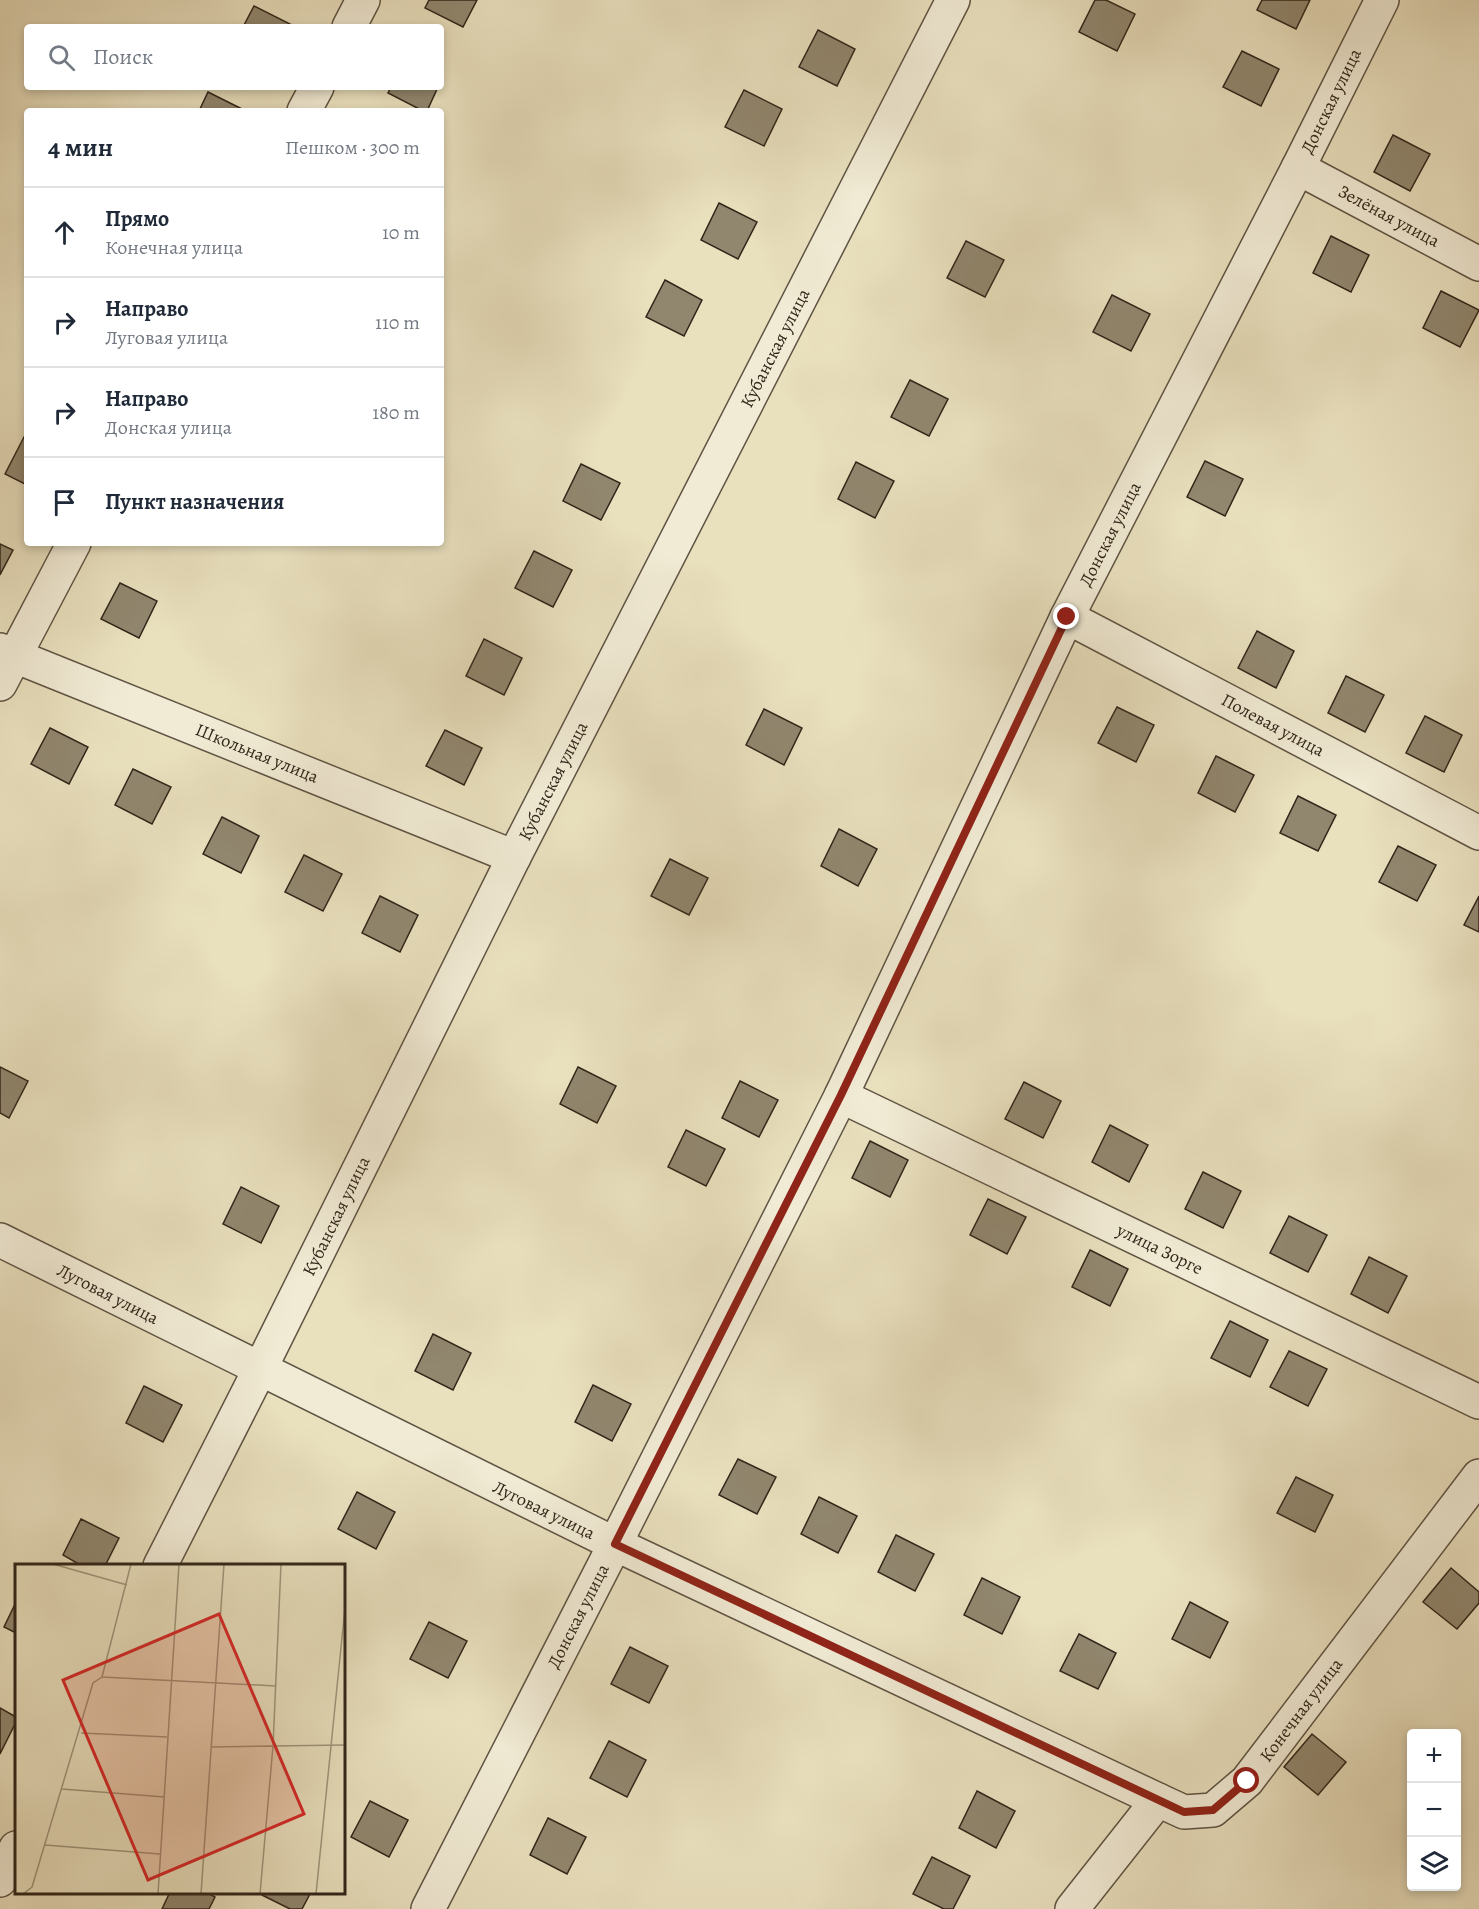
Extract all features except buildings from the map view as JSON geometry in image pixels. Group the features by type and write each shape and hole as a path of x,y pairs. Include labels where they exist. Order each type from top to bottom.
{"street":[{"path":"351,24 363,0"},
{"name":"Кубанская улица","path":"161,1564 260,1370 514,857 953,0"},
{"name":"Донская улица","path":"428,1909 841,1095 1067,617 1382,0"},
{"path":"306,108 315,90"},
{"name":"Зелёная улица","path":"1298,168 1479,264"},
{"path":"0,684 7,652 72,546"},
{"name":"Полевая улица","path":"1067,617 1479,833"},
{"name":"Школьная улица","path":"7,652 514,857"},
{"name":"улица Зорге","path":"841,1095 1479,1402"},
{"name":"Луговая улица","path":"0,1240 615,1544 1158,1800"},
{"name":"Конечная улица","path":"1158,1800 1184,1812 1213,1810 1247,1781 1479,1476"},
{"path":"1072,1909 1158,1800"},
{"path":"0,1880 15,1850"}],"route":[{"path":"1067,617 841,1095 615,1544 1184,1812 1213,1810 1247,1781"}]}
